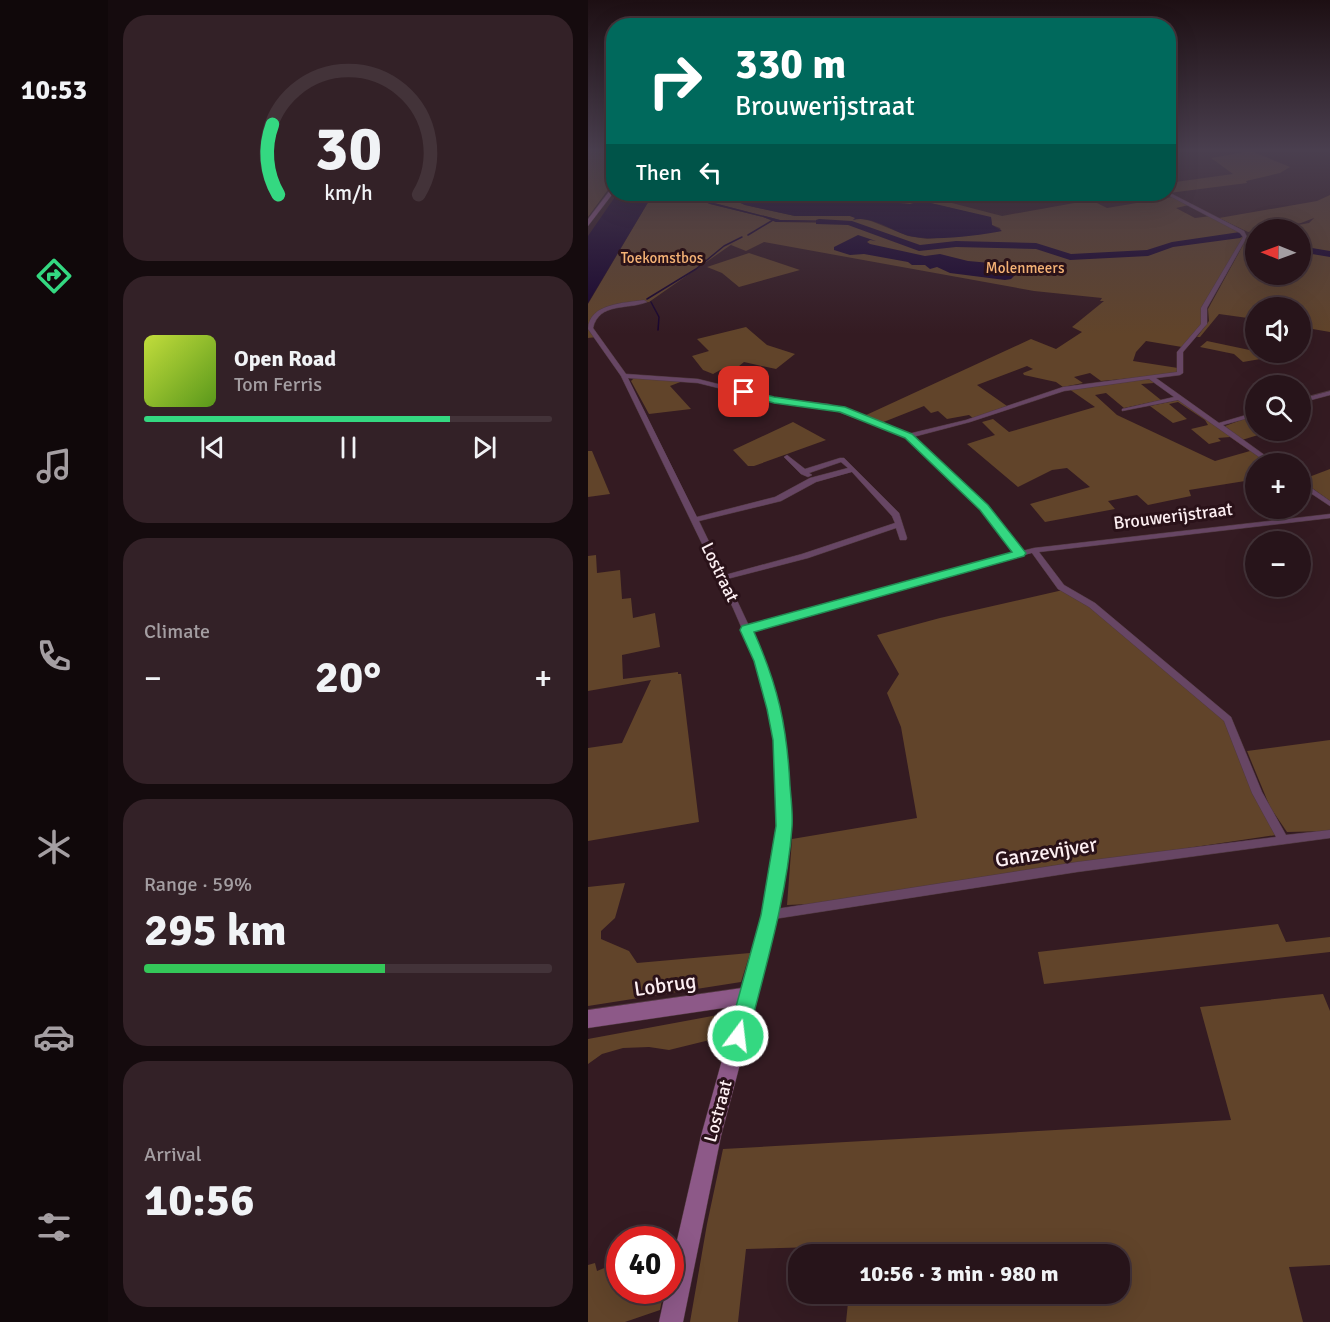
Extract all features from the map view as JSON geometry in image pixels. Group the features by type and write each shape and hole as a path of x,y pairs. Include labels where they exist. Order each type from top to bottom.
{"street":[{"path":"588,224 597,211"},
{"path":"908,436 968,421 1064,389 1099,382 1180,373 1180,352 1204,324 1204,308 1244,235 1199,211"},
{"path":"588,338 597,337 590,325 596,315 610,308 645,302"},
{"name":"Lostraat","path":"597,337 624,376 747,630 770,688 780,740 784,826 769,915 711,1136 672,1322"},
{"path":"624,376 698,381 774,400 829,406 908,436 984,508 1020,553"},
{"path":"1150,377 1258,453"},
{"path":"1311,398 1330,393"},
{"path":"1124,410 1178,398"},
{"path":"1218,425 1245,417"},
{"path":"787,458 813,480"},
{"path":"804,472 842,459 896,515 903,538"},
{"path":"695,520 778,499 813,480 853,469"},
{"path":"1311,490 1330,504"},
{"name":"Brouwerijstraat","path":"747,630 1034,550 1330,516"},
{"path":"723,578 805,556 899,524"},
{"path":"1034,550 1061,587 1092,605 1228,720 1257,793 1283,839"},
{"name":"Ganzevijver","path":"769,915 1077,867 1330,834"},
{"name":"Lobrug","path":"588,1019 749,996"}],"green space":[{"name":"Toekomstbos","path":"643,211 737,211 776,222 831,223 832,221 780,220 744,211 771,211 795,216 850,216 871,221 908,236 927,239 1001,231 1000,228 992,225 991,218 961,211 982,211 1002,216 1032,211 1181,211 1195,218 1211,216 1241,233 1182,244 1243,237 1203,307 1203,323 1182,347 1146,341 1136,352 1133,361 1178,368 1179,371 1175,374 1101,381 1090,373 1074,377 1083,383 1063,387 1056,382 1024,375 1023,373 1033,369 1027,366 977,385 1007,406 973,418 969,415 947,419 938,411 931,413 924,406 881,423 864,416 1031,339 1056,349 1082,332 1072,327 1104,301 1100,301 1102,298 1034,291 764,242 746,251 731,245 735,242 649,302 607,308 590,325 597,337 588,338 588,304"},
{"path":"1261,211 1330,211 1330,253 1311,250 1311,221 1314,218 1245,219 1245,231 1219,218"},
{"path":"1245,241 1245,285 1311,285 1311,252 1330,255 1330,332 1311,329 1311,297 1245,297 1245,318 1219,314 1200,337 1197,337 1209,321 1208,309"},
{"path":"749,253 800,270 739,287 722,273 707,267"},
{"path":"746,327 767,345 795,354 776,369 744,362 733,371 722,369 713,374 703,370 692,356 709,351 697,339"},
{"path":"1207,341 1245,349 1245,362 1234,354 1200,347"},
{"path":"634,378 683,381 670,386 691,409 649,414 631,381"},
{"path":"1149,379 1154,383 1141,384 1161,400 1124,408 1106,393 1095,395 1117,415 1215,461 1250,451 1230,437 1218,438 1221,441 1209,444 1191,429 1208,425 1205,420 1178,402 1169,404 1187,419 1173,423 1150,406 1179,400 1256,453 1245,453 1245,481 1189,490 1191,496 1148,505 1137,495 1108,501 1115,509 1045,522 1030,504 1090,487 1067,468 1052,470 1018,487 967,444 995,435 982,422 993,419 1009,432 1095,407 1069,389"},
{"path":"1245,419 1245,439 1242,440 1225,426"},
{"path":"793,422 826,440 754,466 748,466 733,450"},
{"path":"588,451 592,451 610,494 588,497"},
{"path":"1330,469 1330,501 1311,487 1311,476"},
{"path":"596,555 597,573 620,570 622,599 631,598 633,618 655,613 660,647 622,655 623,679 678,672 681,674 699,822 588,841 588,748 622,743 651,680 588,691 588,556"},
{"path":"1063,590 1085,601 1224,720 1276,835 810,904 787,905 792,839 917,818 901,727 887,693 899,674 877,635"},
{"path":"1330,740 1330,831 1287,832 1270,807 1247,751"},
{"path":"625,883 615,918 601,931 601,939 629,951 637,963 750,953 741,982 588,1006 588,887"},
{"path":"1278,924 1286,942 1330,937 1330,952 1044,984 1038,952"},
{"path":"1323,994 1330,1011 1330,1265 1289,1267 1303,1322 846,1322 848,1304 1130,1304 1130,1244 788,1244 788,1248 746,1249 738,1322 690,1322 723,1149 1231,1120 1200,1007"},
{"path":"734,1012 726,1036 669,1050 649,1047 623,1048 602,1054 588,1064 588,1039"},
{"path":"595,1263 597,1271 606,1267 606,1304 661,1304 660,1310 625,1322 588,1322 588,1265"}],"shaded area":[{"path":"605,211 643,211 588,303 588,236"},
{"path":"737,211 780,220 841,221 776,222"},
{"path":"771,211 964,211 991,217 992,225 1002,231 953,238 927,238 906,235 866,219 853,220 855,218 850,216 795,216"},
{"name":"Molenmeers","path":"858,235 876,241 867,242 870,244 925,256 940,254 968,261 1014,265 1019,271 1011,279 1005,280 950,273 937,267 930,269 925,265 912,265 908,262 864,254 850,255 834,250 834,247"}],"waterway":[{"path":"748,235 773,220"},
{"path":"819,222 849,223 919,248 956,244 1036,246 1070,257 1148,253 1172,245 1240,235"},
{"path":"647,299 696,269 724,246 742,237"},
{"path":"1311,251 1330,254"},
{"path":"651,302 659,317 658,330"}],"route":[{"path":"738,1036 769,915 779,867 784,826 783,774 775,709 770,688 747,630 1020,553 984,508 908,436 842,409 774,400 744,392"}]}
